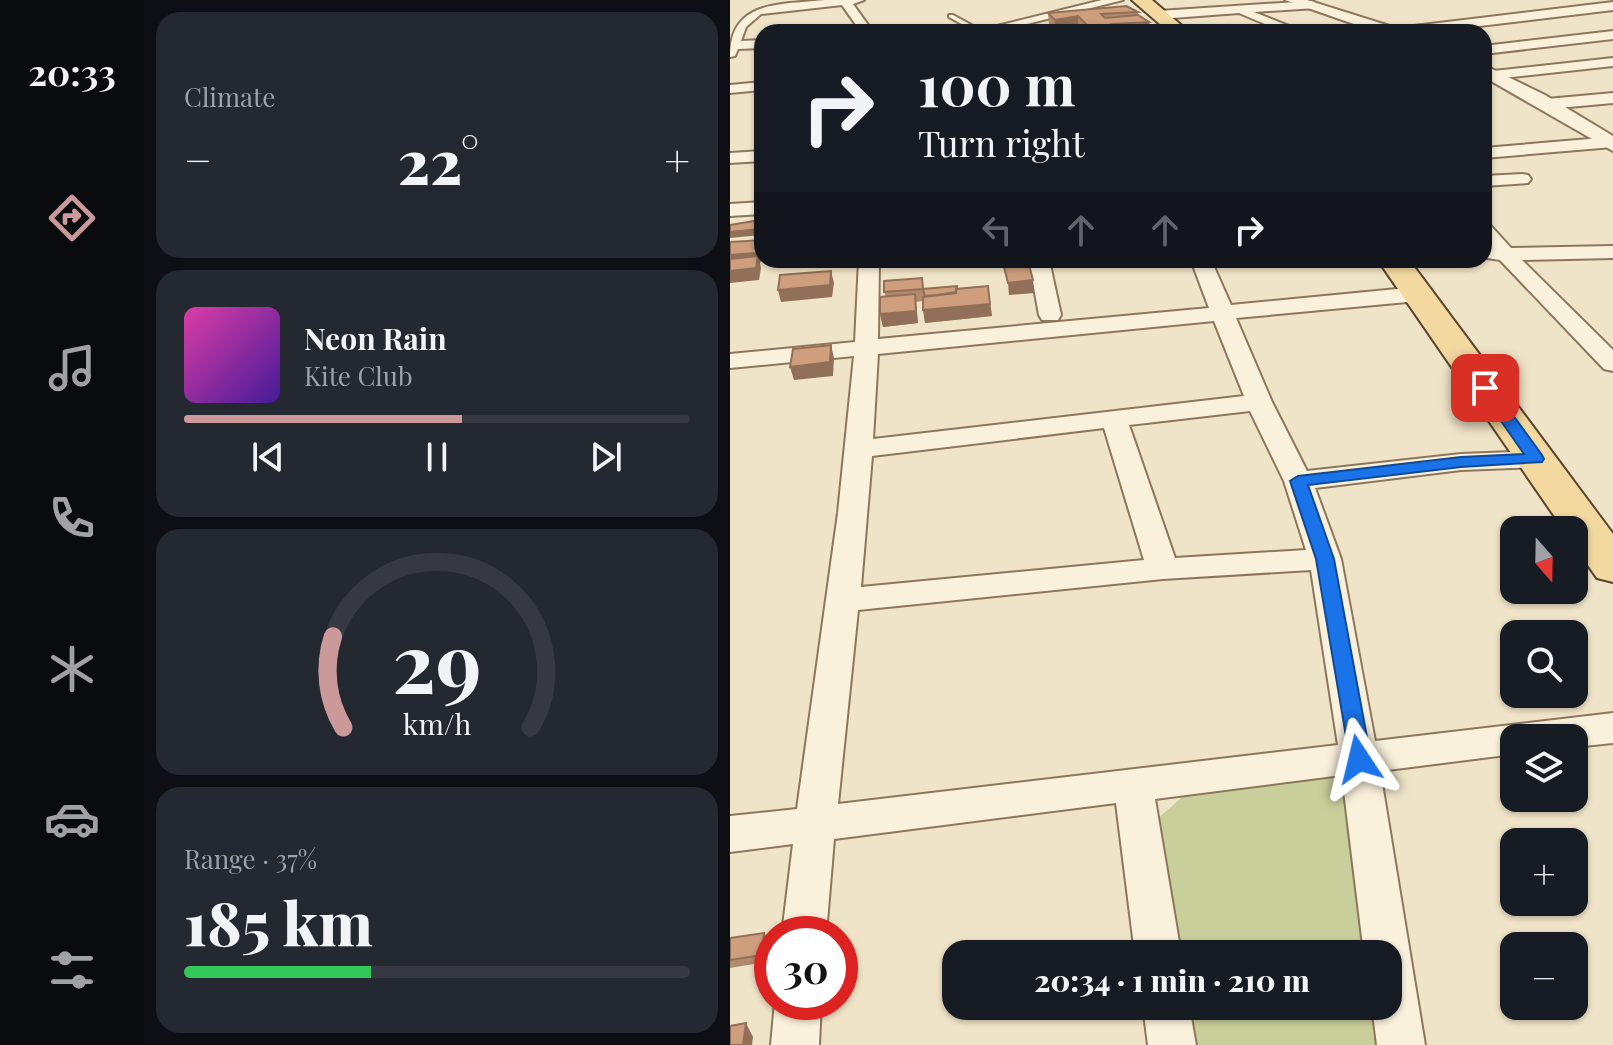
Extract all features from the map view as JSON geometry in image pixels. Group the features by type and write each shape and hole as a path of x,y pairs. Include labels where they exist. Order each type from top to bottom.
{"main road":[{"path":"1141,0 1170,24"},
{"path":"1406,278 1613,567"}],"street":[{"path":"845,0 862,24"},
{"path":"754,44 732,45 740,26 762,9 858,0"},
{"path":"1014,24 1117,0"},
{"path":"1159,15 1308,2 1372,24"},
{"path":"1462,24 1613,6"},
{"path":"1238,9 1270,24"},
{"path":"1492,49 1613,35"},
{"path":"1492,72 1613,62"},
{"path":"1492,74 1612,143"},
{"path":"730,89 754,87"},
{"path":"1547,104 1613,98"},
{"path":"1492,148 1612,143"},
{"path":"730,158 754,156"},
{"path":"1492,181 1522,179"},
{"path":"730,210 754,208"},
{"path":"1495,254 1613,252"},
{"path":"1495,254 1524,275 1613,364"},
{"path":"806,916 859,449 868,340 869,268"},
{"path":"1041,268 1050,315"},
{"path":"1204,268 1259,402 1298,481 1325,559 1386,940"},
{"path":"730,345 868,340 1220,306 1406,278"},
{"path":"730,361 1050,315 1220,306"},
{"path":"859,449 1259,402"},
{"path":"1114,419 1163,569"},
{"path":"1298,481 1461,462 1536,459"},
{"path":"843,600 1163,569 1325,559"},
{"path":"1588,731 1613,728"},
{"path":"730,834 1500,741"},
{"path":"1133,786 1156,940"},
{"path":"795,1045 797,1020"},
{"path":"1168,1020 1172,1045"},
{"path":"1397,1020 1401,1045"}],"lane":[{"path":"951,16 966,24"}],"green space":[{"path":"1328,775 1351,794 1372,940 1175,940 1156,820 1188,792"},
{"path":"1187,1020 1384,1020 1388,1045 1191,1045"}],"building":[{"path":"1126,6 1138,12 1101,14 1105,18 1138,15 1149,22 1086,24 1078,16 1055,20 1048,13"},
{"path":"754,221 754,230 730,232 730,225"},
{"path":"754,240 754,253 730,255 730,242"},
{"path":"754,256 756,268 730,271 730,259"},
{"path":"1004,268 1030,268 1033,280 1008,283"},
{"path":"831,271 830,285 778,290 780,275"},
{"path":"922,278 923,289 884,292 884,281"},
{"path":"957,286 956,292 937,295 925,296 923,289"},
{"path":"988,286 990,304 923,310 923,297"},
{"path":"915,294 916,311 880,314 880,297"},
{"path":"831,345 830,362 790,367 793,349"},
{"path":"754,934 754,956 730,960 730,938"},
{"path":"746,1023 743,1045 730,1045 730,1026"}],"route":[{"path":"1359,759 1325,559 1298,481 1461,462 1536,459 1485,388"}]}
